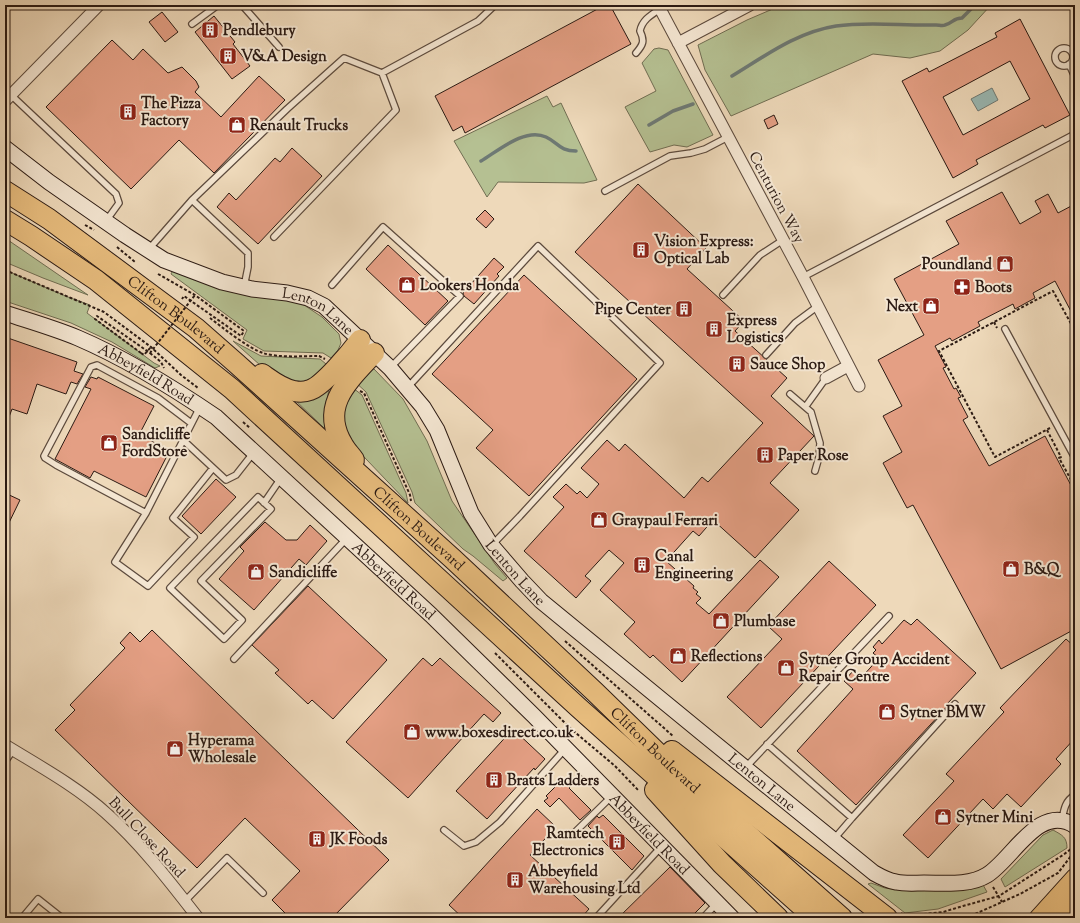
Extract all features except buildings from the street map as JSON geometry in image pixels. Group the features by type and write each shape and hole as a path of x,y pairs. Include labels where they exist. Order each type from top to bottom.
{"highway":[{"name":"Clifton Boulevard","path":"5,191 49,219 196,328 238,364 453,559 595,692 805,897"},
{"name":"Clifton Boulevard","path":"5,220 96,280 232,389 579,708 805,897"},
{"path":"5,227 31,236"},
{"path":"196,328 276,385 300,392 311,390 343,361 367,347"},
{"path":"367,347 336,404 333,415 335,426 343,446 356,463 402,513"},
{"path":"595,692 887,918"},
{"path":"579,708 722,864 778,918"},
{"path":"1050,918 1075,891"},
{"path":"805,897 815,918"},
{"path":"805,897 842,918"},
{"path":"1072,918 1075,913"}],"main road":[{"path":"1038,918 1075,876"}],"street":[{"path":"8,98 99,5"},
{"path":"678,43 750,5"},
{"name":"Centurion Way","path":"659,7 803,277 859,386"},
{"name":"Lenton Lane","path":"5,148 49,182 164,260 222,282 244,287 287,293 308,298 324,306 390,368 423,407 437,430 472,513 491,545 541,601 874,873 884,878 905,883 963,882 979,879 992,872 1002,864 1040,825 1049,820 1068,823"},
{"name":"Abbeyfield Road","path":"5,313 77,338 104,350 137,367 200,406 216,418 431,615 566,749 732,918"},
{"path":"826,378 848,366"},
{"name":"Bull Close Road","path":"9,747 77,790 106,812 152,860 198,918"}],"lane":[{"path":"192,24 218,5"},
{"path":"242,5 279,47"},
{"path":"382,73 478,21 495,5"},
{"path":"636,53 641,47 643,38 640,31 641,27 646,18 659,7"},
{"path":"1063,47 1070,49 1074,53 1073,59 1069,64 1064,66 1056,62 1056,51 1063,47"},
{"path":"148,250 192,200 287,109 344,58 382,73 396,110 274,237"},
{"path":"1069,64 1075,77"},
{"path":"8,98 116,194 119,203 106,222"},
{"path":"803,277 1075,134"},
{"path":"605,190 670,156 705,149 728,137"},
{"path":"192,200 248,253 248,267 244,287"},
{"path":"332,285 383,227 460,296 390,368"},
{"path":"723,296 760,254 783,240"},
{"path":"408,388 538,246 660,363 520,516 491,545"},
{"path":"766,355 794,323 818,306"},
{"path":"1006,329 1075,458"},
{"path":"146,513 56,465 44,456 91,367 97,365 158,398 191,423"},
{"path":"806,406 826,378"},
{"path":"790,394 806,406 811,412 820,443 820,457 815,471"},
{"path":"200,406 146,513 115,562 148,586 194,537 173,518 213,468"},
{"path":"183,440 226,480 236,475 254,452"},
{"path":"264,503 281,477"},
{"path":"258,497 264,503 271,509 201,582 242,620 224,639 170,588 258,497"},
{"path":"234,659 347,538"},
{"path":"745,768 889,616"},
{"path":"834,840 955,704"},
{"path":"767,744 852,818"},
{"path":"5,762 9,747"},
{"path":"444,830 464,846 476,842 500,822 566,749"},
{"path":"1068,823 1065,804 1075,795"},
{"path":"572,835 612,796"},
{"path":"596,918 661,846"},
{"path":"185,901 227,858 263,893"},
{"path":"22,918 38,899 62,918"},
{"path":"703,918 717,903"}],"path":[{"path":"156,277 158,274 195,296 244,331 241,336 184,296 182,299"},
{"path":"1051,427 995,457 939,351 1053,291 1075,331"},
{"path":"150,353 195,296"},
{"path":"189,304 262,353 275,355 319,356 329,361"},
{"path":"151,347 144,355 95,319 97,316 150,353 164,367"},
{"path":"1047,430 1062,457 1059,458 1075,487"},
{"path":"907,918 906,916 943,912 999,896 1075,846"},
{"path":"966,918 1002,902 1058,873 1071,856 1075,846"},
{"path":"999,896 1002,902"}],"green space":[{"path":"782,5 991,5 968,30 940,51 910,58 873,54 731,116 705,70 698,45 747,20"},
{"path":"659,48 668,50 713,135 687,147 674,145 650,152 625,107 656,91 642,63 654,49"},
{"path":"547,96 553,107 561,103 597,180 584,183 498,182 487,197 454,141"},
{"path":"5,238 88,295 5,262"},
{"path":"174,268 301,303 322,317 339,334 341,343 338,350 331,358 323,353 264,351 243,339 247,330 171,274"},
{"path":"5,270 90,305 87,313 160,366 155,368 112,342 71,323 5,301"},
{"path":"233,341 261,356 320,359 326,364 312,380 299,383 286,382 260,365"},
{"path":"368,368 374,369 403,399 427,441 452,501 495,564 507,578 503,581 463,549 415,503 412,492 366,392 353,380"},
{"path":"353,388 362,395 406,493 408,503 346,438 338,405"},
{"path":"329,389 324,416 325,429 292,397"},
{"path":"1053,830 1063,837 1066,841 1067,848 1005,887 1001,879 1043,835"},
{"path":"871,883 885,888 911,891 971,889 982,883 987,892 938,909 905,913 868,884"}],"water":[{"path":"992,88 998,100 978,111 971,99"}],"waterway":[{"path":"732,76 795,39 822,29 861,24 944,25 962,18 975,5"},
{"path":"649,125 673,111 693,104"},
{"path":"481,161 504,146 529,135 546,137 566,150 576,151"}],"place":[{"name":"Pendlebury","path":"210,30"},
{"name":"V&A Design","path":"228,56"},
{"name":"The Pizza Factory","path":"128,112"},
{"name":"Renault Trucks","path":"237,125"},
{"name":"Vision Express: Optical Lab","path":"641,250"},
{"name":"Poundland","path":"1005,264"},
{"name":"Lookers Honda","path":"407,285"},
{"name":"Boots","path":"962,287"},
{"name":"Next","path":"931,306"},
{"name":"Pipe Center","path":"684,309"},
{"name":"Express Logistics","path":"714,329"},
{"name":"Sauce Shop","path":"737,364"},
{"name":"Sandicliffe FordStore","path":"109,443"},
{"name":"Paper Rose","path":"765,455"},
{"name":"Graypaul Ferrari","path":"599,520"},
{"name":"Canal Engineering","path":"642,565"},
{"name":"B&Q","path":"1011,569"},
{"name":"Sandicliffe","path":"256,572"},
{"name":"Plumbase","path":"721,621"},
{"name":"Reflections","path":"678,656"},
{"name":"Sytner Group Accident Repair Centre","path":"786,668"},
{"name":"Sytner BMW","path":"887,712"},
{"name":"www.boxesdirect.co.uk","path":"412,732"},
{"name":"Hyperama Wholesale","path":"175,749"},
{"name":"Bratts Ladders","path":"494,780"},
{"name":"Sytner Mini","path":"943,817"},
{"name":"JK Foods","path":"317,839"},
{"name":"Ramtech Electronics","path":"617,842"},
{"name":"Abbeyfield Warehousing Ltd","path":"515,880"}]}
